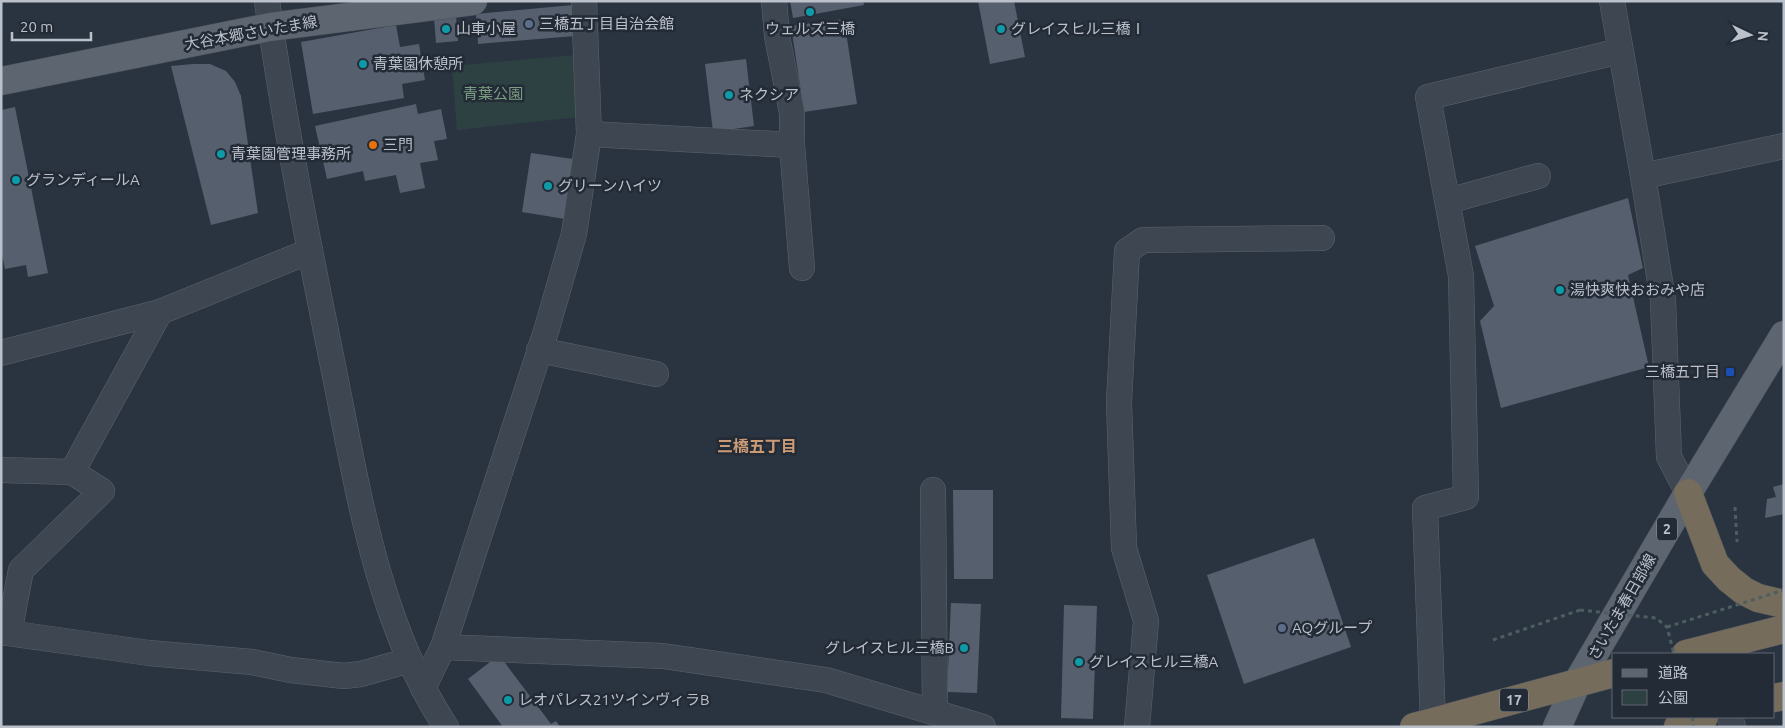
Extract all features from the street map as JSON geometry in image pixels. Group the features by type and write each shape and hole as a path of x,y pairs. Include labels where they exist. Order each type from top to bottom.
{"highway":[{"path":"1688,493 1715,564 1744,591 1775,597"},
{"path":"1690,653 1784,629"},
{"name":"17","path":"1424,724 1612,674"},
{"path":"1678,727 1701,718"}],"main road":[{"name":"大谷本郷さいたま線","path":"1,81 268,14 473,1"},
{"name":"さいたま春日部線","path":"1558,727 1577,683 1688,493 1784,335"}],"street":[{"path":"423,688 443,647 540,350 574,234 589,134 584,1"},
{"path":"774,1 777,36 792,113 792,144 802,268"},
{"path":"1612,1 1663,300 1670,457 1688,493"},
{"path":"268,14 310,251 367,530 388,602 436,721"},
{"path":"1424,724 1425,508 1466,496 1461,276 1428,97 1620,51"},
{"path":"589,134 792,144"},
{"path":"1643,176 1784,146"},
{"path":"1448,201 1538,176"},
{"path":"1137,727 1146,622 1124,548 1119,402 1127,251 1143,240 1322,238"},
{"path":"1,353 160,312 310,251"},
{"path":"72,472 160,312"},
{"path":"540,350 656,374"},
{"path":"1,470 72,472 102,491 21,570 5,632 149,653 252,662 291,670 344,676 361,674 410,660"},
{"path":"934,490 935,712"},
{"path":"443,647 664,656 826,680 983,727"}],"path":[{"path":"1735,507 1738,550"},
{"path":"1667,627 1775,597"},
{"path":"1493,640 1580,610 1656,618 1667,627 1674,653"}],"green space":[{"name":"青葉公園","path":"576,55 579,117 457,130 452,66"}],"building":[{"name":"ウェルズ三橋","path":"790,1 863,1 864,5 793,18"},
{"name":"グレイスヒル三橋Ⅰ","path":"978,1 1014,1 1025,57 990,64"},
{"path":"573,5 575,36 478,44 476,14"},
{"name":"山車小屋","path":"456,16 458,41 436,43 434,18"},
{"path":"844,19 857,104 804,112 791,26"},
{"name":"青葉園休憩所","path":"396,25 400,47 419,44 425,80 402,84 404,98 313,114 301,42"},
{"name":"ネクシア","path":"746,59 754,126 713,132 705,64"},
{"name":"青葉園管理事務所","path":"210,64 226,71 235,82 241,96 258,213 211,225 171,66"},
{"path":"416,104 418,114 441,109 447,139 434,141 438,160 420,163 425,188 400,193 396,175 365,181 363,171 327,179 315,126"},
{"name":"グランディールA","path":"15,107 48,273 28,277 26,265 5,269 1,250 1,110"},
{"name":"グリーンハイツ","path":"531,153 573,159 565,219 522,212"},
{"name":"湯快爽快おおみや店","path":"1628,198 1643,268 1628,275 1649,367 1501,408 1480,321 1494,306 1475,246"},
{"path":"1784,484 1784,514 1765,518 1767,499 1776,497 1773,487"},
{"path":"953,490 993,490 993,579 954,579"},
{"path":"1314,538 1351,647 1244,684 1207,575"},
{"name":"グレイスヒル三橋B","path":"951,603 981,604 977,693 947,692"},
{"name":"グレイスヒル三橋A","path":"1064,605 1097,606 1093,719 1061,718"},
{"name":"レオパレス21ツインヴィラB","path":"499,655 551,724 556,721 560,727 503,727 468,679"}],"place":[{"name":"ウェルズ三橋","path":"810,12"},
{"name":"三橋五丁目自治会館","path":"529,24"},
{"name":"山車小屋","path":"446,29"},
{"name":"グレイスヒル三橋Ⅰ","path":"1001,29"},
{"name":"青葉園休憩所","path":"363,64"},
{"name":"ネクシア","path":"729,95"},
{"name":"三門","path":"373,145"},
{"name":"青葉園管理事務所","path":"221,154"},
{"name":"グランディールA","path":"16,180"},
{"name":"グリーンハイツ","path":"548,186"},
{"name":"湯快爽快おおみや店","path":"1560,290"},
{"name":"三橋五丁目","path":"1730,372"},
{"name":"AQグループ","path":"1282,628"},
{"name":"グレイスヒル三橋B","path":"964,648"},
{"name":"グレイスヒル三橋A","path":"1079,662"},
{"name":"レオパレス21ツインヴィラB","path":"508,700"}],"district":[{"name":"三橋五丁目","path":"757,446"}]}
